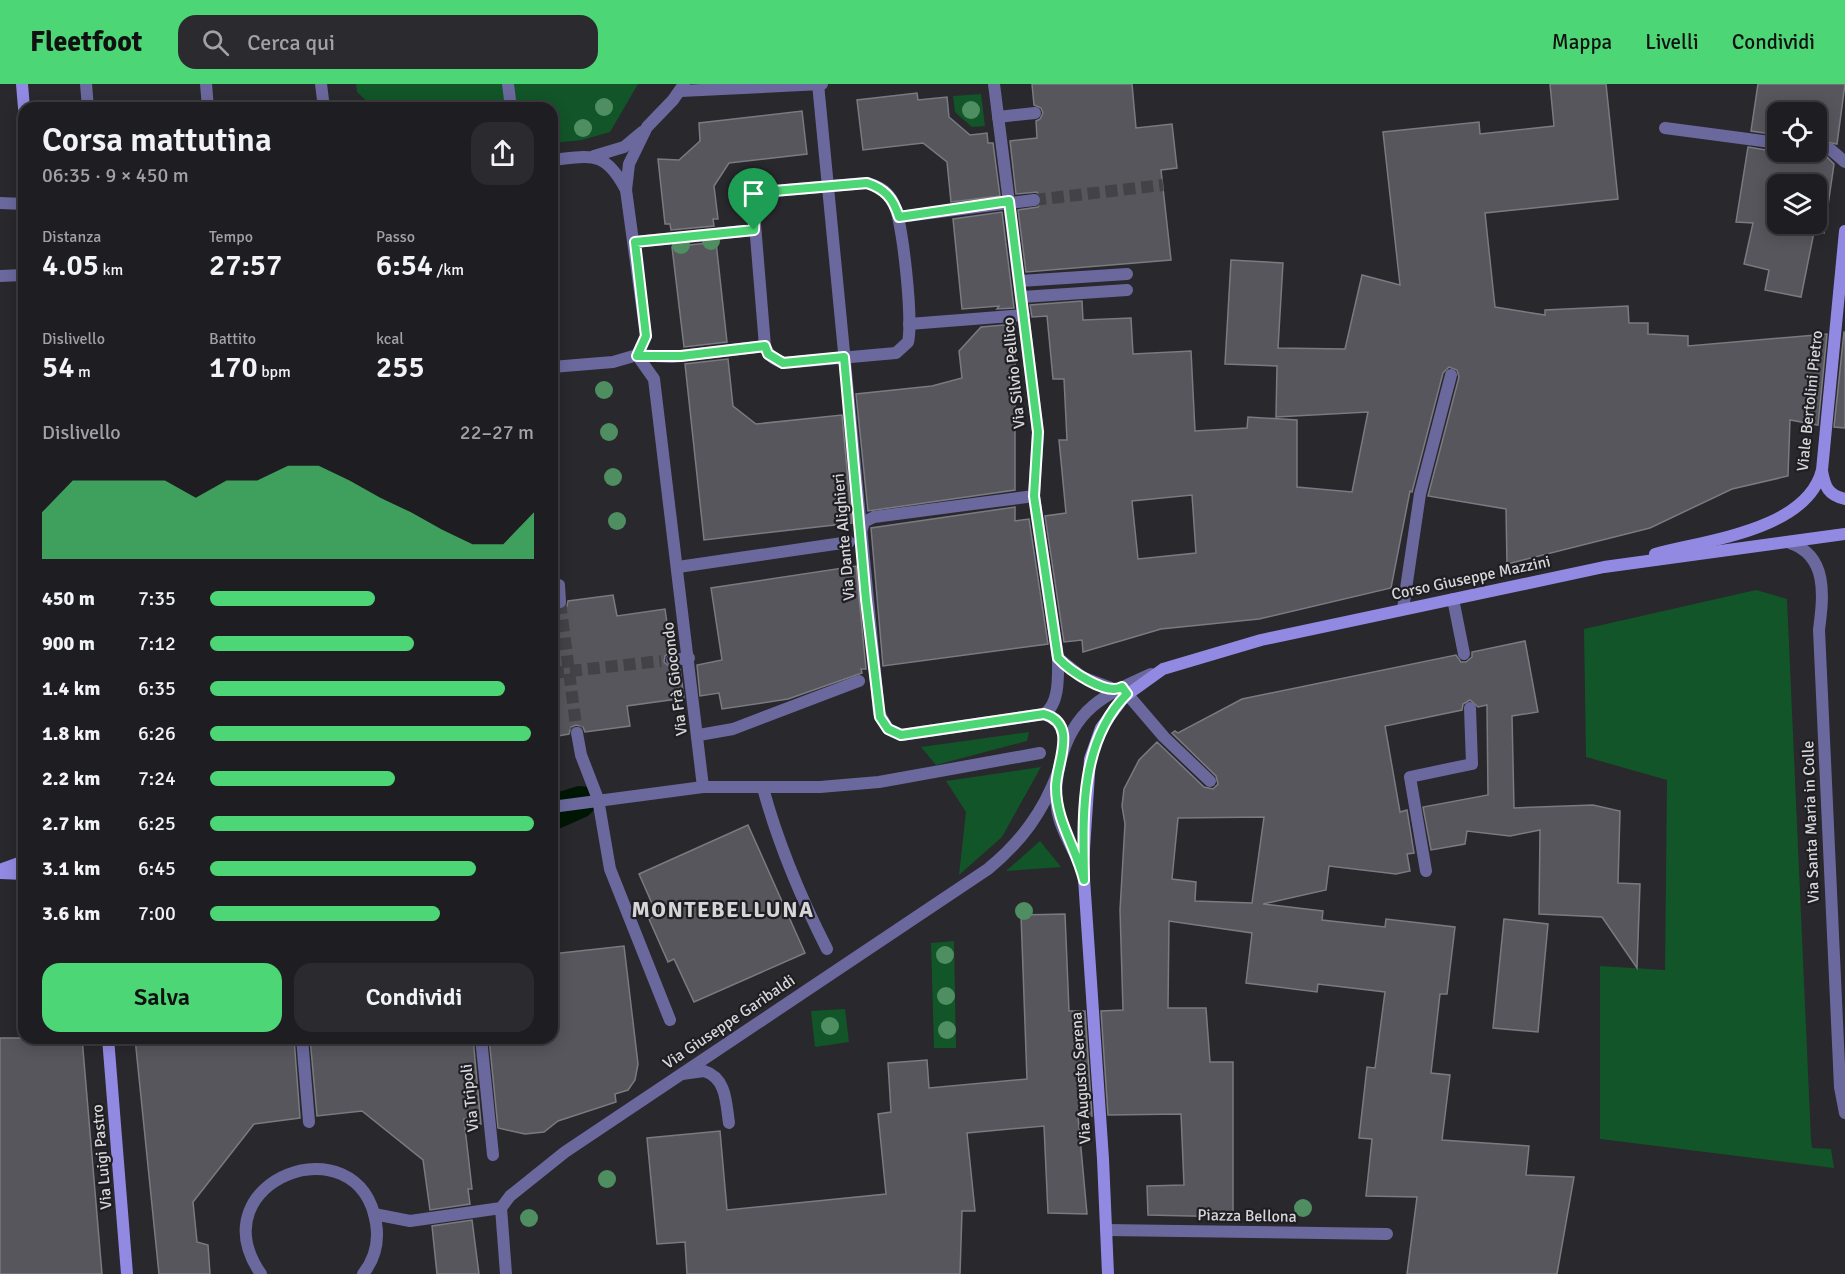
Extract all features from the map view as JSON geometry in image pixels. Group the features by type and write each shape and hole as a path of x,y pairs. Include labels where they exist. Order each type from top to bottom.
{"main road":[{"path":"22,84 24,102"},
{"name":"Viale Bertolini Pietro","path":"1604,567 1753,528 1779,518 1796,509 1806,500 1818,482 1821,470 1845,231"},
{"path":"1821,470 1826,489 1833,496 1845,499"},
{"name":"Corso Giuseppe Mazzini","path":"1163,669 1251,642 1604,567 1845,534"},
{"name":"Via Giuseppe Garibaldi","path":"1088,770 1101,728 1122,690 1163,669"},
{"name":"Via Augusto Serena","path":"1088,770 1084,880 1108,1274"},
{"path":"0,872 18,864"},
{"path":"0,872 18,874"},
{"name":"Via Luigi Pastro","path":"108,1044 127,1274"}],"street":[{"path":"86,84 88,102"},
{"path":"206,84 208,102"},
{"path":"321,84 323,102"},
{"path":"508,84 510,102"},
{"path":"558,159 594,156 624,147 647,127 682,87 819,84 828,186"},
{"name":"Via Silvio Pellico","path":"994,84 1038,432 1034,496 1058,658"},
{"path":"998,117 1035,113"},
{"path":"637,356 646,336 635,242 626,190 629,164 647,127"},
{"path":"1665,128 1767,142"},
{"path":"1827,150 1845,162"},
{"path":"594,156 603,160 616,172 626,190"},
{"path":"867,183 881,187 892,199 899,217 909,324 908,342 896,353 783,363 768,354 765,346 754,212 763,196 774,191 828,186 867,183"},
{"name":"Via Dante Alighieri","path":"828,186 879,713 888,729 903,735 1044,714"},
{"path":"899,217 1009,201 1034,200"},
{"path":"0,203 18,204"},
{"path":"635,242 754,230"},
{"path":"1020,281 1127,274"},
{"path":"0,276 18,275"},
{"path":"1022,297 1127,290"},
{"path":"909,324 1024,315"},
{"path":"558,367 613,362 637,356 681,356 765,346"},
{"name":"Via Frà Giocondo","path":"637,356 654,379 704,787"},
{"path":"1403,609 1420,494 1451,375"},
{"path":"860,533 864,522 874,517 1034,496"},
{"path":"678,567 849,542"},
{"name":"Via Santa Maria in Colle","path":"1790,543 1812,557 1821,576 1823,606 1819,630 1827,820 1840,1087 1845,1113"},
{"path":"559,585 560,602"},
{"path":"1453,599 1464,654"},
{"path":"672,660 689,658"},
{"path":"1058,658 1082,677 1122,690 1164,737 1210,781"},
{"path":"1044,714 1050,710 1055,695 1058,658"},
{"path":"699,735 733,729 859,681"},
{"name":"Via Giuseppe Garibaldi","path":"501,1208 510,1196 565,1152 988,869 1013,847 1031,826 1045,803 1080,716 1122,690"},
{"path":"1426,871 1410,777 1472,764 1470,708"},
{"path":"1044,714 1055,719 1061,727 1061,761"},
{"path":"577,733 581,755 598,799 610,869 670,1020"},
{"path":"558,806 704,787 763,788 879,782 1040,753"},
{"name":"Via Augusto Serena","path":"1061,761 1056,787 1059,819 1077,856 1084,880"},
{"path":"763,788 802,898 827,949"},
{"path":"302,1044 309,1122"},
{"name":"Via Tripoli","path":"482,1044 493,1155"},
{"path":"678,1076 699,1071 712,1074 724,1090 729,1123"},
{"path":"261,1274 253,1262 247,1244 250,1211 258,1196 272,1182 288,1172 308,1168 329,1170 349,1179 364,1194 374,1214 378,1235 374,1254 363,1274"},
{"path":"374,1214 417,1221 501,1208 506,1274"},
{"name":"Piazza Bellona","path":"1106,1230 1387,1234"}],"green space":[{"path":"356,84 638,84 610,132 582,140 558,142 558,102 368,102 357,92"},
{"path":"981,94 985,126 972,127 955,112 953,96"},
{"path":"1756,590 1787,599 1811,1140 1812,1148 1831,1149 1834,1168 1600,1139 1600,966 1665,970 1667,780 1586,757 1584,629"},
{"path":"1029,732 1027,741 936,765 921,747"},
{"path":"1041,767 1002,837 959,875 966,812 946,781"},
{"path":"1040,841 1061,867 1006,871"},
{"path":"954,941 956,1048 934,1048 931,943"},
{"path":"845,1009 849,1042 815,1047 811,1011"}],"shaded area":[{"path":"578,786 590,787 598,806 588,816 558,829 558,792"}],"building":[{"path":"1032,84 1132,84 1136,128 1172,124 1177,168 1161,170 1171,260 1026,272 1018,210 1038,207 1042,200 1037,192 1016,194 1010,141 1037,138 1036,121 1043,113 1041,108 1034,105"},
{"path":"1550,84 1606,84 1618,199 1485,213 1495,307 1545,315 1545,310 1628,306 1629,323 1648,323 1648,334 1688,336 1688,346 1827,334 1818,425 1790,420 1788,476 1732,489 1650,528 1507,564 1506,509 1428,496 1459,377 1457,370 1449,367 1443,373 1412,492 1410,491 1391,588 1259,619 1161,629 1083,652 1082,640 1064,642 1045,516 1066,513 1059,440 1067,440 1064,379 1053,379 1047,316 1032,317 1030,305 1082,301 1083,320 1131,318 1133,354 1191,351 1195,431 1247,428 1248,417 1297,420 1297,487 1352,492 1368,412 1276,417 1277,366 1225,364 1231,260 1283,263 1278,348 1345,349 1362,275 1400,285 1383,132 1479,122 1480,134 1554,126","holes":["1192,495 1196,553 1138,559 1132,501"]},
{"path":"1758,84 1845,84 1837,144 1827,142 1827,102 1767,102 1767,133 1751,131"},
{"path":"917,93 918,100 947,97 949,117 970,135 987,133 988,143 993,143 1000,196 951,202 947,162 923,143 863,150 857,100"},
{"path":"802,111 807,154 729,163 714,186 718,219 713,219 714,226 671,230 670,224 665,224 658,159 679,160 700,141 699,123"},
{"path":"1748,147 1767,150 1767,162 1827,162 1827,157 1834,164 1827,212 1827,174 1767,174 1767,234 1814,234 1801,297 1765,290 1769,270 1744,264 1753,223 1736,222"},
{"path":"1002,212 1014,308 997,309 999,306 962,309 953,219"},
{"path":"716,242 727,342 684,347 672,247"},
{"path":"1015,324 1015,490 868,511 856,394 932,386 962,378 959,351 981,327"},
{"path":"1845,332 1845,428 1834,427"},
{"path":"728,359 733,406 756,424 842,415 852,523 704,540 685,364"},
{"path":"1015,507 1015,521 1029,519 1048,644 883,666 871,528"},
{"path":"856,566 866,669 861,669 862,673 788,699 722,709 719,693 700,696 697,665 722,660 711,588"},
{"path":"613,595 617,616 665,609 671,652 665,656 664,662 673,670 680,668 684,698 627,706 630,726 585,732 583,727 576,725 571,727 569,734 558,736 558,609 567,606 568,601"},
{"path":"1525,641 1538,712 1512,716 1514,808 1593,805 1620,811 1618,883 1640,884 1637,968 1602,917 1539,914 1540,830 1510,836 1467,831 1465,844 1431,850 1423,807 1488,795 1487,705 1478,707 1470,700 1463,704 1462,710 1385,726 1400,812 1407,810 1414,853 1407,854 1410,871 1396,874 1329,866 1326,890 1263,904 1323,911 1322,920 1385,927 1386,919 1455,927 1447,994 1440,994 1431,1073 1450,1075 1442,1140 1529,1146 1526,1175 1574,1177 1557,1274 1407,1274 1417,1197 1366,1196 1372,1139 1359,1138 1367,1067 1375,1068 1385,992 1318,984 1317,992 1246,983 1252,933 1169,921 1168,1008 1206,1008 1210,1062 1233,1062 1233,1217 1148,1215 1147,1186 1184,1185 1181,1114 1108,1115 1101,1011 1123,1010 1120,910 1125,824 1122,806 1124,789 1139,760 1157,742 1204,787 1213,789 1218,784 1216,776 1172,733 1175,731 1178,733 1242,699 1456,655 1461,662 1466,662 1472,657 1472,652","holes":["1264,817 1252,903 1195,901 1196,882 1172,879 1178,818"]},
{"path":"748,825 805,953 694,1002 674,959 668,962 649,919 657,915 639,874"},
{"path":"1065,914 1069,1011 1085,1011 1092,1116 1078,1116 1087,1214 1048,1213 1044,1126 967,1133 975,1211 962,1211 960,1274 687,1274 685,1242 657,1244 647,1138 720,1131 727,1210 886,1194 878,1114 891,1112 888,1063 927,1060 929,1088 1027,1079 1021,915"},
{"path":"1504,919 1548,924 1538,1032 1493,1028"},
{"path":"624,946 638,1064 635,1080 628,1090 615,1094 616,1102 558,1121 544,1132 525,1134 498,1128 490,1044 558,1044 558,953"},
{"path":"0,1038 18,1038 18,1044 83,1044 102,1274 0,1274"},
{"path":"136,1044 294,1044 300,1118 254,1124 193,1202 197,1242 208,1245 210,1274 159,1274"},
{"path":"311,1044 474,1044 481,1124 464,1119 472,1189 468,1189 470,1204 430,1210 423,1160 362,1111 317,1116"},
{"path":"472,1220 479,1274 437,1274 432,1226"}],"tunnel":[{"path":"1034,200 1163,185"},
{"path":"560,602 577,733"},
{"path":"558,672 661,661"}],"district":[{"name":"MONTEBELLUNA","path":"723,909"}],"route":[{"path":"867,183 881,187 892,199 899,217 1009,201 1038,432 1034,496 1056,650 1058,658 1077,674 1109,689 1117,690 1122,687 1127,694 1101,728 1090,759 1084,836 1084,880 1077,856 1059,819 1056,787 1064,735 1055,719 1044,714 901,735 892,732 882,722 879,713 866,600 844,357 783,363 774,360 768,354 765,346 672,357 637,356 646,336 635,242 754,230 754,212 757,204 763,196 774,191 867,183"}]}
